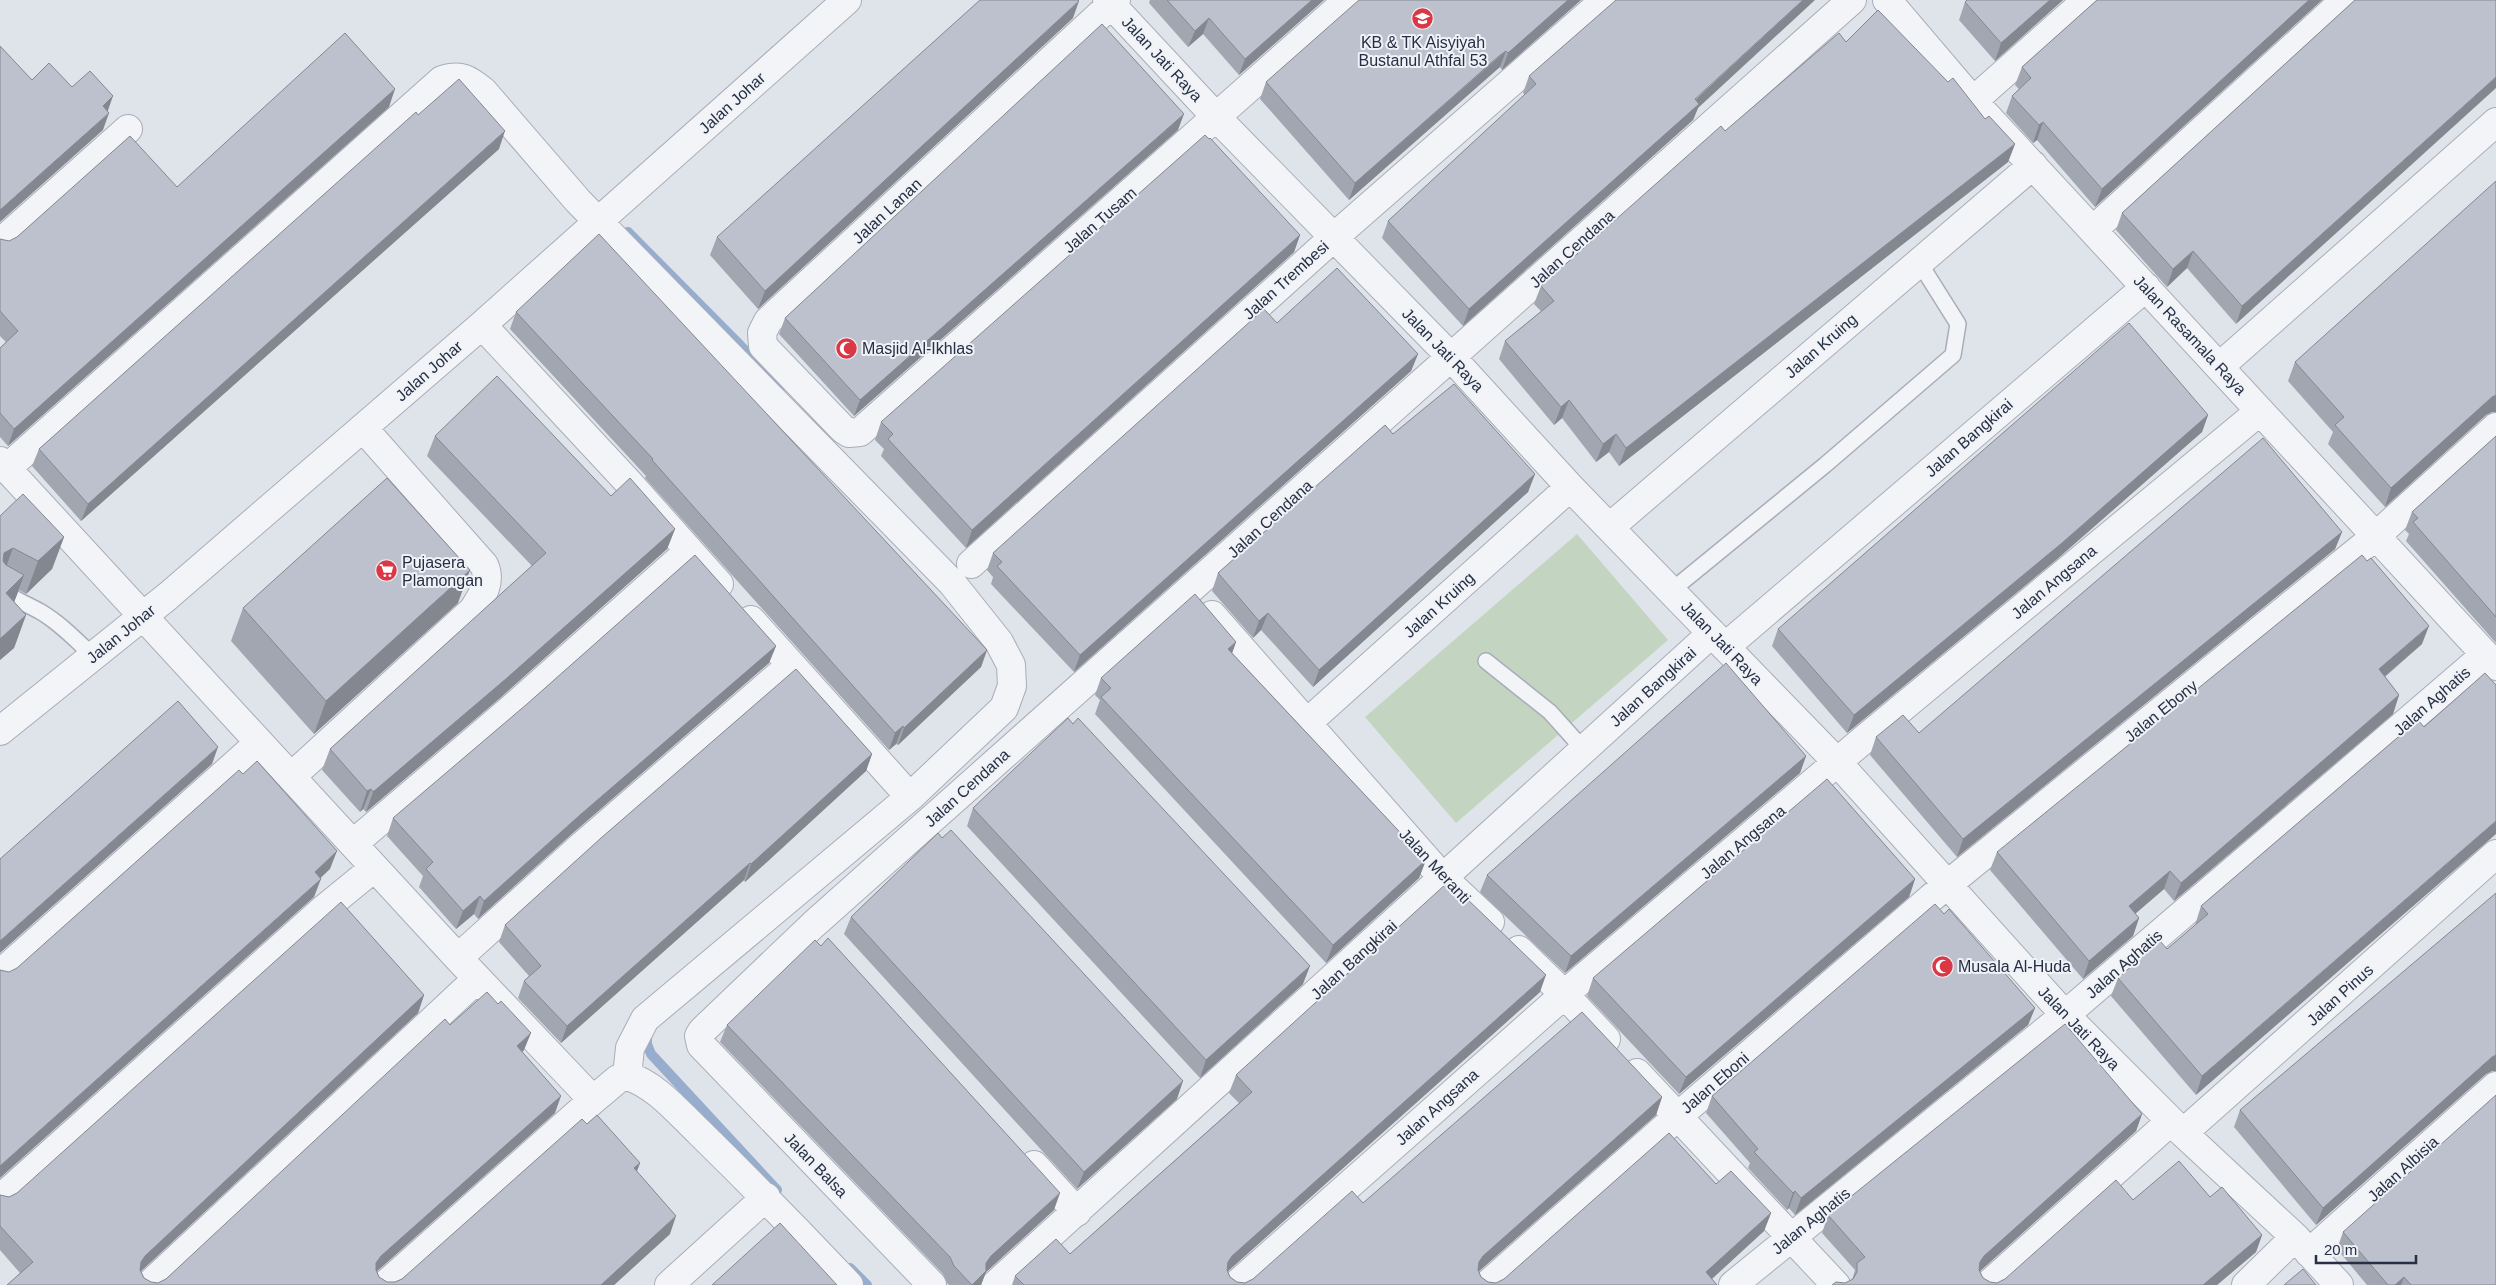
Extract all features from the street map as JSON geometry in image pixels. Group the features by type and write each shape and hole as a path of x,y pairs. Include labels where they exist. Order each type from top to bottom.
{"street":[{"name":"Jalan Johar","path":"0,731 94,657 363,428 482,325 597,220 847,0"},
{"name":"Jalan Tusam","path":"849,433 860,432 1217,118 1348,0"},
{"name":"Jalan Trembesi","path":"971,564 1333,238 1605,0"},
{"name":"Jalan Cendana","path":"701,1045 699,1036 702,1031 814,924 936,815 1070,710 1190,590 1852,0"},
{"name":"Jalan Rasamala Raya","path":"1887,0 1973,101 2491,660"},
{"path":"1973,101 2087,0"},
{"path":"2093,230 2345,0"},
{"name":"Jalan Jati Raya","path":"1111,2 1217,118 1451,357 1570,487 1837,762 2064,1015 2177,1127 2302,1245 2339,1285"},
{"name":"Jalan Lanan","path":"849,433 777,383 763,346 762,333 768,321 1111,2"},
{"path":"592,1100 374,868 354,843 259,743 144,615 3,464 442,80 454,76 464,78 483,91 597,220 777,383 952,583 999,642 1011,665 1012,686 1004,708 910,797 645,1019 630,1048 627,1076"},
{"path":"2219,367 2496,122"},
{"path":"0,243 128,129"},
{"name":"Jalan Kruing","path":"1610,527 2033,166"},
{"name":"Jalan Bangkirai","path":"995,1285 1584,750 2146,287"},
{"path":"482,325 629,483 910,797"},
{"name":"Jalan Angsana","path":"1236,1285 1564,994 1837,762 2260,411"},
{"name":"Jalan Ebony","path":"1947,885 2376,536 2496,427"},
{"path":"291,777 473,610 486,585 488,574 484,565 363,428"},
{"name":"Jalan Kruing","path":"1308,722 1570,487"},
{"path":"354,843 510,710 688,551"},
{"name":"Jalan Meranti","path":"1190,590 1308,722 1443,878 1564,994 1836,1285"},
{"name":"Jalan Aghatis","path":"1733,1285 2064,1015 2491,660"},
{"path":"458,958 584,844 791,665"},
{"path":"0,974 259,743"},
{"path":"936,815 956,837"},
{"name":"Jalan Pinus","path":"1988,1285 2177,1127 2496,854"},
{"path":"0,1199 318,915 374,868"},
{"name":"Jalan Eboni","path":"1487,1285 1677,1117 1947,885"},
{"path":"814,924 834,945"},
{"path":"1306,963 1326,985"},
{"path":"149,1285 477,979"},
{"name":"Jalan Balsa","path":"701,1045 932,1285"},
{"path":"385,1285 592,1100 618,1079 627,1076 645,1083 666,1101 766,1197 849,1285"},
{"path":"1179,1078 1199,1100"},
{"name":"Jalan Albisia","path":"2246,1285 2302,1245 2496,1086"},
{"path":"1019,1148 1077,1212"},
{"path":"669,1285 766,1197"}],"lane":[{"path":"1671,590 1825,464 1953,355 1958,324 1919,262"},
{"path":"0,590 12,599 40,612 67,630 94,657"},
{"path":"1486,661 1550,712 1584,750"}],"green space":[{"path":"1577,534 1668,640 1456,823 1365,717"}],"building":[{"path":"980,0 1079,1 765,291 717,237"},
{"path":"1167,0 1312,0 1245,59 1209,18 1195,31"},
{"path":"1359,0 1568,0 1508,53 1506,51 1499,56 1355,183 1266,82"},
{"path":"1616,0 1803,0 1695,99 1699,104 1469,309 1388,221 1536,84 1529,76"},
{"path":"1967,0 2050,0 2001,43 1965,2"},
{"path":"2097,0 2309,0 2102,189 2043,122 2039,125 2012,96 2031,78 2022,67"},
{"path":"2355,0 2496,0 2496,77 2242,306 2193,251 2173,269 2122,213"},
{"path":"1878,10 1948,82 1953,78 1985,119 1989,116 2015,144 1626,448 1616,434 1603,444 1569,400 1561,407 1505,341 1554,301 1541,286 1721,126 1725,131 1839,33 1846,42"},
{"path":"1102,24 1184,114 860,400 785,318"},
{"path":"345,33 395,89 14,429 0,413 0,348 18,331 0,311 0,239 9,241 17,237 130,136 177,187"},
{"path":"0,46 32,80 49,63 72,87 90,71 113,96 103,106 109,113 0,210"},
{"path":"459,79 505,131 88,504 39,449 416,112 418,115"},
{"path":"1205,135 1210,138 1300,235 972,530 888,439 893,434 881,422"},
{"path":"2496,181 2496,395 2391,488 2335,425 2344,417 2295,362"},
{"path":"599,234 987,650 904,728 903,726 895,733 653,459 516,312"},
{"path":"1337,268 1418,354 1080,655 997,566 1002,562 993,553 1264,309 1277,323"},
{"path":"2129,323 2208,415 2062,543 1854,715 1778,629"},
{"path":"497,376 611,496 630,478 675,529 507,678 373,792 371,789 367,791 330,749 546,553 435,436"},
{"path":"1454,384 1535,474 1319,670 1268,613 1259,621 1218,573 1385,425 1393,434"},
{"path":"2496,436 2496,617 2413,522 2418,518 2412,512"},
{"path":"2263,438 2342,532 1963,839 1876,737 1903,715 1919,733"},
{"path":"387,478 470,570 326,701 243,608"},
{"path":"23,494 64,537 38,561 13,548 4,553 3,561 6,565 24,575 6,593 26,615 0,639 0,516"},
{"path":"695,555 776,646 580,815 484,901 480,896 463,911 426,869 433,862 393,818 527,704"},
{"path":"2362,555 2367,561 2371,558 2429,626 2379,669 2399,695 2181,883 2170,871 2129,906 2139,918 2089,961 1997,852"},
{"path":"1195,594 1236,642 1228,649 1426,860 1333,945 1101,697 1111,688 1101,678"},
{"path":"1726,663 1806,756 1571,956 1487,875"},
{"path":"796,669 872,754 751,864 567,1026 524,981 541,966 505,925 601,838"},
{"path":"2485,673 2496,685 2496,821 2202,1076 2118,978 2160,941 2167,949 2208,914 2201,906 2418,720 2424,727"},
{"path":"178,701 218,747 0,941 0,859"},
{"path":"1068,718 1073,724 1078,718 1310,966 1206,1060 973,808"},
{"path":"257,761 337,851 315,872 321,879 0,1166 0,970 9,972 17,968 239,770 243,774"},
{"path":"1827,779 1915,879 1686,1077 1593,978"},
{"path":"951,830 1183,1081 1084,1172 851,917 938,833 942,838"},
{"path":"1447,883 1461,897 1463,895 1546,975 1232,1256 1228,1262 1227,1270 1230,1277 1237,1282 1245,1283 1253,1279 1352,1191 1363,1203 1582,1012 1662,1097 1483,1256 1479,1262 1478,1270 1481,1277 1488,1282 1496,1283 1504,1279 1669,1133 1716,1184 1731,1171 1771,1213 1706,1272 1717,1285 1024,1285 1015,1276 1056,1239 1070,1254 1252,1092 1236,1075"},
{"path":"2496,893 2496,1055 2323,1208 2240,1110"},
{"path":"341,902 424,995 145,1256 141,1262 140,1270 144,1278 158,1283 166,1279 445,1019 450,1025 487,992 498,1004 501,1001 531,1033 517,1046 561,1096 381,1256 376,1263 379,1277 387,1282 395,1282 402,1279 582,1119 587,1124 597,1115 640,1163 634,1168 676,1216 601,1285 7,1285 33,1262 0,1226 0,1195 9,1197 17,1193"},
{"path":"1935,904 1944,914 1949,909 2035,1008 1801,1198 1795,1191 1793,1193 1754,1152 1758,1149 1712,1096"},
{"path":"828,938 1060,1193 991,1256 986,1263 986,1271 972,1285 954,1266 950,1257 727,1025 815,940 821,946"},
{"path":"2065,1024 2142,1114 1984,1256 1980,1262 1979,1270 1983,1278 1997,1283 2005,1279 2116,1180 2133,1200 2179,1161 2210,1197 2222,1187 2262,1235 2203,1285 1832,1285 1836,1282 1845,1283 1853,1279 1857,1272 1857,1263 1865,1257 1828,1215"},
{"path":"2496,1095 2496,1285 2411,1285 2404,1277 2395,1285 2388,1285 2343,1232"},
{"path":"780,1223 837,1285 712,1285"},
{"path":"2303,1269 2316,1285 2284,1285"}],"waterway":[{"path":"628,232 780,388"},
{"path":"647,1032 647,1044 651,1054 777,1190"},
{"path":"850,1268 867,1285"}],"place":[{"name":"KB & TK Aisyiyah Bustanul Athfal 53","path":"1423,18"},
{"name":"Masjid Al-Ikhlas","path":"846,348"},
{"name":"Pujasera Plamongan","path":"386,571"},
{"name":"Musala Al-Huda","path":"1942,966"}]}
